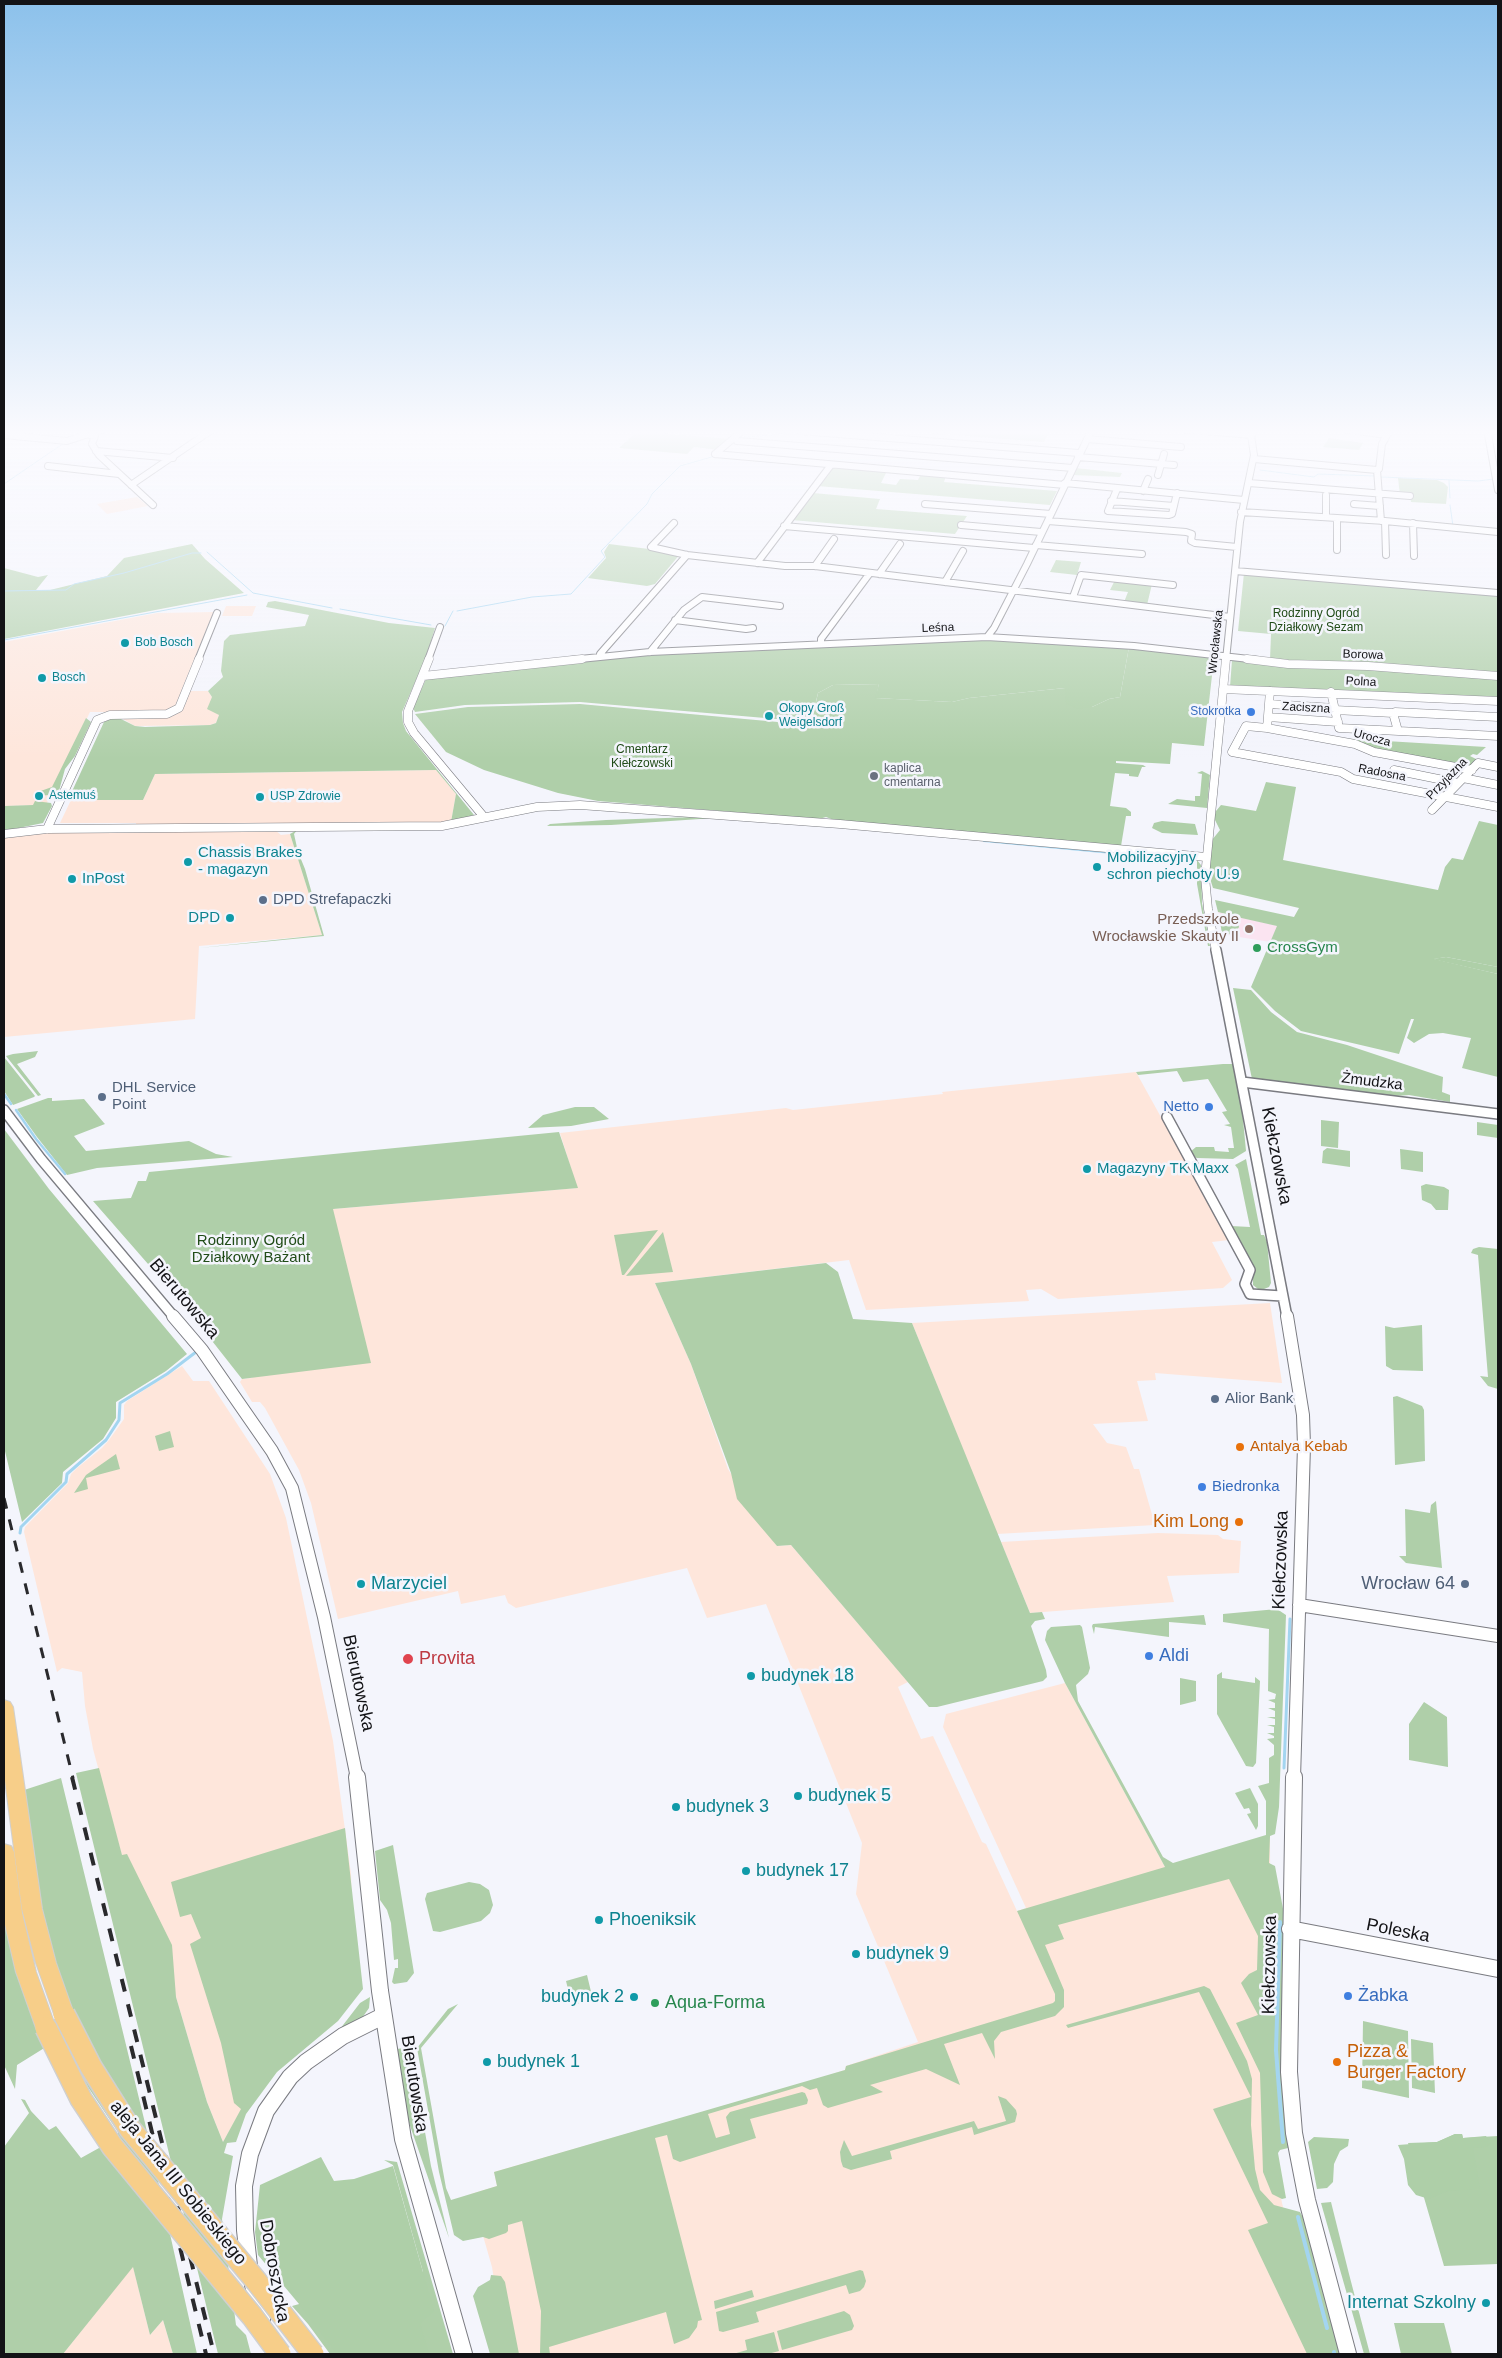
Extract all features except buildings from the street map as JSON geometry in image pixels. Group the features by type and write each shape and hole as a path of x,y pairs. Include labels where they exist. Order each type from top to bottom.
{"main road":[{"name":"aleja Jana III Sobieskiego","path":"4,1707 32,1910 46,1963 64,2014 90,2067 130,2129 258,2282 313,2354"},
{"name":"aleja Jana III Sobieskiego","path":"4,1852 12,1913 26,1972 46,2028 81,2099 112,2146 252,2316 280,2354"}],"street":[{"path":"658,539 651,547 687,555 785,566 815,566 1230,617"},
{"path":"757,563 774,539"},
{"path":"815,566 834,539"},
{"path":"948,539 1142,554"},
{"path":"987,637 994,628 1038,539"},
{"path":"1191,539 1194,543 1237,547"},
{"name":"Wrocławska","path":"1214,769 1238,539"},
{"path":"1337,539 1337,550"},
{"path":"1385,539 1386,555"},
{"path":"1413,539 1414,556"},
{"path":"880,574 900,544"},
{"path":"945,582 963,551"},
{"path":"600,657 600,654 687,555"},
{"path":"1235,571 1498,592"},
{"path":"821,644 821,639 870,573"},
{"path":"1072,597 1081,575 1172,585"},
{"path":"650,652 684,610 702,597 780,606"},
{"path":"47,829 97,720 110,715 167,714 179,708 217,613"},
{"path":"675,620 746,629 753,628"},
{"path":"440,627 423,676 408,711 409,725 484,817"},
{"name":"Leśna","path":"423,676 650,652 987,637 1140,646 1226,658"},
{"name":"Borowa","path":"1226,658 1498,676"},
{"name":"Polna","path":"1223,689 1498,700"},
{"path":"1267,728 1270,691"},
{"path":"1331,692 1338,722"},
{"path":"1269,704 1498,717"},
{"path":"1394,712 1398,731 1498,736"},
{"name":"Zaciszna","path":"1268,717 1338,722 1339,728 1398,731"},
{"name":"Urocza","path":"1233,752 1246,726 1267,728 1358,745 1374,752 1472,770"},
{"name":"Radosna","path":"1233,752 1341,772 1353,779 1498,807"},
{"name":"Przyjazna","path":"1432,810 1478,763 1498,767"},
{"name":"Kiełczowska","path":"1214,769 1205,877 1208,909 1282,1296 1304,1429 1288,2053 1294,2133 1308,2204 1348,2354"},
{"path":"1394,770 1498,785"},
{"path":"4,834 47,829 442,826 537,807 587,805 840,824 1051,845 1206,857"},
{"name":"Żmudzka","path":"1242,1082 1498,1114"},
{"name":"Bierutowska","path":"4,1110 41,1159 202,1350 272,1451 289,1482 300,1513 324,1617 357,1779 383,2016 404,2147 464,2354"},
{"path":"1167,1117 1250,1270 1244,1284 1250,1294 1282,1296"},
{"path":"1299,1605 1498,1636"},
{"name":"Poleska","path":"1290,1929 1498,1968"},
{"name":"Dobroszycka","path":"270,2354 252,2284 244,2230 246,2170 256,2132 277,2094 301,2067 343,2036 383,2016"}],"shaded area":[{"path":"226,606 256,606 252,616 222,616"},
{"path":"214,612 182,689 208,691 212,697 215,712 219,715 216,723 210,725 135,726 111,712 90,712 46,805 4,806 4,642 157,613"},
{"path":"436,770 456,794 451,822 136,825 136,823 60,823 71,800 143,800 155,774"},
{"path":"275,830 281,835 290,834 322,935 199,946 195,1019 4,1037 4,838 46,833"},
{"name":"Przedszkole Wrocławskie Skauty II","path":"1218,912 1278,926 1270,942 1227,935 1222,933"},
{"path":"1136,1072 1229,1240 1212,1242 1232,1280 1223,1288 1058,1299 1041,1289 1026,1290 1029,1301 866,1310 849,1260 655,1283 691,1364 728,1469 777,1546 791,1545 908,1682 898,1687 921,1739 933,1736 982,1842 986,1844 1017,1911 1026,1908 943,1727 946,1714 1065,1683 1165,1867 1270,1836 1271,2144 1282,2203 1322,2354 506,2354 492,2267 471,2194 497,2186 494,2172 817,2079 845,2070 846,2066 918,2042 856,1894 862,1843 766,1604 707,1618 687,1568 516,1608 508,1603 505,1595 461,1604 458,1591 338,1619 311,1503 299,1470 265,1408 260,1402 252,1402 240,1382 242,1379 252,1378 333,1209 577,1188 560,1133 786,1108 793,1110"},
{"path":"1270,1303 1282,1383 1155,1373 1156,1380 1137,1381 1148,1421 1093,1424 1107,1443 1126,1447 1134,1469 1139,1469 1155,1525 997,1534 912,1323"},
{"path":"182,1366 193,1381 209,1381 270,1474 286,1518 333,1741 351,1874 353,1956 253,2089 223,2142 207,2102 176,1997 122,1856 93,1749 85,1706 82,1672 62,1668 57,1672 24,1532 25,1527 68,1483 71,1474 109,1440 124,1419 124,1405 127,1401"},
{"path":"1158,1533 1218,1535 1223,1539 1241,1541 1239,1573 1167,1576 1174,1602 1030,1613 1001,1542"},
{"path":"133,2266 150,2335 163,2320 173,2354 63,2354"}],"green space":[{"path":"192,544 205,559 244,593 4,639 4,568 38,577 48,575 36,590 50,590 107,576 124,558"},
{"path":"609,544 681,553 655,584 647,586 588,578 606,558 604,552"},
{"path":"1056,560 1081,562 1077,575 1050,572"},
{"name":"Rodzinny Ogród Działkowy Sezam","path":"1244,573 1498,594 1498,675 1270,660 1271,634 1238,631"},
{"path":"1115,580 1152,584 1147,605 1124,602 1128,592 1110,590"},
{"path":"275,601 389,623 435,628 422,671 420,671 402,712 403,723 406,731 474,815 451,822 456,794 436,770 155,774 143,800 68,800 104,722 109,719 119,718 135,726 145,727 210,725 216,723 219,715 207,709 212,697 208,691 223,677 221,671 224,641 230,635 305,626 309,615 266,607 268,602"},
{"path":"987,638 1129,647 1120,697 1109,699 1092,707 1078,709 1066,704 1065,688 969,698 952,702 875,698 879,684 833,685 818,693 811,722 580,702 465,705 415,712 413,708 426,679 650,654"},
{"name":"Cmentarz Kiełczowski","path":"1129,647 1214,658 1204,746 1172,743 1170,764 1116,761 1116,763 1143,765 1146,767 1142,767 1138,777 1115,773 1110,806 1126,808 1131,812 1131,816 1126,816 1121,846 837,821 826,817 819,819 598,801 558,793 484,770 446,752 415,714 468,707 580,704 811,725 818,693 833,685 879,684 876,698 952,702 969,698 1065,688 1092,707 1109,699 1120,697"},
{"path":"1232,660 1498,677 1498,699 1230,687"},
{"path":"86,718 91,722 75,756 65,769 59,791 50,795 35,796 35,793 52,787"},
{"path":"1336,738 1486,747 1477,755 1473,754 1470,756 1478,760 1471,767 1371,750"},
{"path":"1202,771 1210,775 1207,808 1168,804 1177,799 1195,801 1195,796 1200,796 1202,774 1197,773"},
{"path":"1266,782 1296,787 1283,860 1438,890 1445,867 1452,858 1463,860 1479,821 1498,825 1498,967 1446,957 1434,959 1498,974 1498,1077 1462,1068 1471,1038 1443,1033 1429,1034 1414,1043 1407,1038 1414,1019 1411,1019 1399,1054 1301,1031 1275,1011 1251,987 1277,926 1237,917 1239,927 1234,935 1222,933 1219,917 1229,917 1230,915 1218,912 1215,900 1294,917 1299,908 1213,888 1208,872 1212,840 1220,830 1214,818 1216,811 1221,805 1256,811"},
{"path":"35,801 51,803 52,806 43,823 4,831 4,806 33,805"},
{"path":"715,818 611,825 547,826 550,824 606,820"},
{"path":"1162,821 1195,824 1198,835 1162,833 1152,828 1154,823"},
{"path":"297,830 294,834 298,852 305,869 324,936 199,948 322,935 290,834"},
{"path":"1197,860 1201,865 1202,903 1210,946 1208,946 1197,884"},
{"path":"1446,957 1498,967 1498,974 1432,959"},
{"path":"1233,988 1251,990 1271,1012 1297,1032 1347,1045 1443,1077 1442,1092 1450,1095 1450,1102 1409,1095 1396,1096 1252,1079"},
{"path":"38,1051 35,1057 17,1064 41,1095 38,1096 6,1056"},
{"path":"4,1057 34,1097 13,1105 4,1091"},
{"path":"1235,1064 1246,1151 1233,1159 1197,1158 1192,1156 1190,1152 1196,1147 1214,1147 1215,1151 1229,1152 1228,1148 1234,1148 1231,1127 1224,1125 1230,1124 1222,1112 1227,1111 1208,1079 1183,1082 1177,1071 1138,1075 1136,1072"},
{"path":"52,1098 52,1101 84,1099 105,1124 74,1136 86,1151 189,1141 216,1154 233,1157 97,1168 67,1175 17,1109"},
{"path":"575,1107 594,1107 609,1119 571,1126 528,1128 543,1115"},
{"path":"1321,1120 1339,1122 1338,1148 1321,1146"},
{"path":"1477,1122 1498,1125 1498,1138 1477,1135"},
{"path":"4,1129 49,1189 187,1354 166,1371 116,1402 116,1418 103,1439 63,1472 62,1483 22,1522 4,1447"},
{"name":"Rodzinny Ogród Działkowy Bażant","path":"559,1132 578,1188 333,1209 371,1363 242,1379 183,1304 93,1201 131,1198 138,1181 146,1181 149,1172"},
{"path":"1327,1148 1350,1151 1350,1167 1322,1163 1323,1151"},
{"path":"1400,1149 1423,1152 1423,1172 1401,1169"},
{"path":"1246,1159 1261,1235 1264,1235 1267,1242 1271,1283 1269,1287 1264,1289 1258,1289 1253,1285 1253,1267 1231,1226 1250,1227 1238,1169 1235,1165"},
{"path":"1426,1184 1444,1187 1449,1190 1448,1210 1436,1210 1431,1204 1422,1200 1421,1186"},
{"path":"658,1230 624,1275 622,1275 614,1235"},
{"path":"663,1232 673,1272 626,1276 633,1268"},
{"path":"1479,1247 1498,1249 1498,1389 1488,1386 1480,1376 1488,1377 1478,1255 1471,1253 1473,1249"},
{"path":"826,1263 838,1272 853,1319 912,1323 1030,1613 1042,1612 1045,1619 1035,1621 1031,1626 1046,1670 1047,1677 1043,1681 937,1707 929,1707 791,1545 777,1546 737,1499 731,1473 691,1364 655,1283"},
{"path":"1422,1325 1423,1371 1393,1370 1386,1366 1385,1326 1394,1328"},
{"path":"1397,1396 1422,1406 1424,1410 1425,1461 1395,1465 1393,1397"},
{"path":"170,1431 174,1447 159,1451 155,1436"},
{"path":"116,1454 120,1469 86,1478 88,1489 74,1493 86,1475"},
{"path":"1436,1501 1442,1568 1406,1563 1399,1556 1406,1556 1405,1509 1430,1513 1431,1505"},
{"path":"1277,1609 1286,1615 1279,1807 1275,1834 1270,1836 1269,1863 1275,1866 1284,1914 1283,2079 1289,2145 1288,2148 1280,2150 1278,2153 1286,2198 1282,2199 1272,2194 1263,2172 1260,2073 1236,2023 1258,2015 1241,1983 1249,1974 1257,1970 1258,1936 1229,1879 1058,1925 1064,1939 1045,1945 1064,1990 1064,2007 1055,2016 1001,2032 994,2041 995,2059 982,2033 944,2044 960,2085 926,2069 870,2085 883,2092 828,2108 823,2105 817,2088 810,2090 802,2086 708,2114 716,2138 730,2134 726,2117 730,2112 802,2092 805,2093 808,2100 807,2104 750,2119 756,2138 680,2162 673,2159 667,2135 655,2138 702,2320 698,2321 697,2327 689,2338 674,2344 666,2312 549,2347 550,2354 540,2354 541,2311 522,2221 508,2225 506,2233 489,2239 483,2237 463,2241 454,2235 439,2172 417,2048 448,2009 458,2004 421,2048 446,2188 451,2200 497,2186 494,2172 845,2070 846,2066 1053,2003 1055,2001 1055,1994 1017,1911 1165,1867 1065,1683 1045,1640 1047,1631 1051,1627 1080,1625 1082,1627 1090,1668 1088,1674 1076,1685 1078,1701 1163,1857 1173,1863 1266,1835 1266,1801 1258,1786 1269,1783 1269,1758 1274,1755 1274,1745 1267,1739 1274,1738 1274,1736 1267,1733 1274,1733 1274,1727 1267,1725 1275,1725 1275,1719 1267,1717 1275,1717 1275,1711 1268,1708 1275,1708 1275,1703 1268,1700 1275,1699 1276,1694 1268,1691 1269,1629 1223,1622 1223,1614"},
{"path":"1204,1615 1206,1625 1169,1622 1169,1637 1095,1627 1094,1634 1092,1626 1093,1624"},
{"path":"1222,1672 1222,1678 1255,1683 1255,1677 1260,1681 1256,1763 1253,1767 1246,1766 1217,1714 1217,1675"},
{"path":"1180,1678 1196,1681 1196,1701 1180,1705"},
{"path":"1424,1702 1447,1717 1448,1767 1409,1760 1409,1724"},
{"path":"99,1768 122,1855 127,1854 172,1945 176,1997 207,2102 223,2142 241,2109 234,2103 221,2043 190,1944 201,1938 191,1914 180,1917 171,1882 345,1828 363,1989 338,2021 277,2072 246,2114 236,2142 227,2143 224,2153 233,2156 222,2219 236,2325 246,2335 251,2354 218,2354 76,1773"},
{"path":"61,1778 145,2123 197,2354 173,2354 163,2320 150,2335 133,2267 63,2354 4,2354 4,2147 29,2113 21,2099 25,2100 31,2111 49,2130 56,2126 81,2158 117,2138 118,2132 88,2087 62,2037 17,2065 15,2089 4,2065 4,1907 11,1941 39,2033 72,2008 44,1934 21,1791"},
{"path":"1250,1788 1258,1804 1258,1826 1256,1830 1247,1814 1251,1813 1249,1808 1244,1809 1235,1793"},
{"path":"393,1845 414,1973 407,1982 394,1984 392,1982 395,1968 398,1968 398,1959 394,1960 391,1923 387,1910 380,1900 375,1851"},
{"path":"469,1882 480,1884 489,1890 493,1905 490,1913 481,1921 440,1932 433,1931 425,1899 427,1893"},
{"path":"587,1975 593,2000 572,2005 566,1981"},
{"path":"1204,1986 1210,1989 1247,2061 1252,2079 1251,2125 1255,2169 1260,2190 1274,2205 1300,2212 1306,2223 1342,2354 1307,2354 1248,2230 1268,2223 1213,2109 1251,2097 1199,1992 1068,2028 1066,2025"},
{"path":"370,1997 369,2008 362,2018 340,2029 360,2003"},
{"path":"1363,2021 1408,2031 1409,2098 1362,2088"},
{"path":"1411,2039 1433,2043 1435,2093 1412,2088"},
{"path":"410,2047 431,2166 449,2238 407,2117 397,2049"},
{"path":"998,2096 1006,2099 1016,2110 1015,2122 974,2135 972,2127 890,2151 892,2159 851,2170 843,2167 840,2152 844,2140 852,2156 974,2121 978,2129 1006,2121"},
{"path":"1455,2134 1462,2134 1463,2138 1498,2136 1498,2264 1444,2266 1408,2143 1437,2142"},
{"path":"1455,2134 1462,2134 1463,2138 1486,2136 1491,2144 1486,2147 1473,2148 1480,2189 1448,2191 1429,2199 1416,2195 1408,2185 1404,2159 1398,2145 1437,2142"},
{"path":"1314,2137 1349,2139 1348,2146 1340,2151 1334,2164 1333,2182 1327,2188 1317,2189 1308,2142"},
{"path":"321,2157 334,2181 354,2179 393,2166 434,2311 420,2323 429,2354 337,2354 258,2255 255,2232 260,2185"},
{"path":"384,2160 397,2162 453,2354 330,2354 292,2306 310,2301 322,2318 423,2272 393,2165"},
{"path":"1331,2202 1370,2354 1364,2354 1321,2203"},
{"path":"860,2270 863,2271 866,2281 860,2291 849,2294 846,2285 756,2312 759,2322 723,2332 719,2331 716,2312"},
{"path":"491,2275 501,2276 505,2282 519,2354 490,2354 473,2296 478,2287 490,2280"},
{"path":"752,2290 754,2297 715,2309 714,2301"},
{"path":"844,2311 850,2315 854,2326 852,2330 782,2350 777,2331"},
{"path":"1394,2323 1444,2323 1452,2354 1401,2354"},
{"path":"774,2332 779,2351 768,2354 733,2354 747,2350 745,2340"}],"waterway":[{"path":"457,611 532,597 571,594 605,557 601,551 613,539"},
{"path":"207,552 253,593 332,608"},
{"path":"4,591 66,590 74,584 124,573 192,553 201,553"},
{"path":"4,640 247,595"},
{"path":"340,609 431,625"},
{"path":"445,626 453,611"},
{"path":"984,841 1123,854"},
{"path":"1133,855 1173,858"},
{"path":"4,1094 11,1104"},
{"path":"16,1110 36,1139 65,1174"},
{"path":"20,1533 21,1527 66,1482 67,1474 106,1440 119,1420 120,1403 167,1374 196,1352"},
{"path":"1284,1768 1290,1619"},
{"path":"1280,1922 1276,2050 1283,2142"},
{"path":"1298,2217 1327,2328"}],"railway":[{"path":"4,1498 73,1778"},
{"path":"72,1777 214,2354"},
{"path":"131,2046 206,2354"}],"place":[{"name":"Bob Bosch","path":"125,643"},
{"name":"Bosch","path":"42,678"},
{"name":"Stokrotka","path":"1251,712"},
{"name":"Okopy Groß Weigelsdorf","path":"769,716"},
{"name":"kaplica cmentarna","path":"874,776"},
{"name":"Astemuś","path":"39,796"},
{"name":"USP Zdrowie","path":"260,797"},
{"name":"Chassis Brakes - magazyn","path":"188,862"},
{"name":"Mobilizacyjny schron piechoty U.9","path":"1097,867"},
{"name":"InPost","path":"72,879"},
{"name":"DPD Strefapaczki","path":"263,900"},
{"name":"DPD","path":"230,918"},
{"name":"Przedszkole Wrocławskie Skauty II","path":"1249,929"},
{"name":"CrossGym","path":"1257,948"},
{"name":"DHL Service Point","path":"102,1097"},
{"name":"Netto","path":"1209,1107"},
{"name":"Magazyny TK Maxx","path":"1087,1169"},
{"name":"Alior Bank","path":"1215,1399"},
{"name":"Antalya Kebab","path":"1240,1447"},
{"name":"Biedronka","path":"1202,1487"},
{"name":"Kim Long","path":"1239,1522"},
{"name":"Marzyciel","path":"361,1584"},
{"name":"Wrocław 64","path":"1465,1584"},
{"name":"Aldi","path":"1149,1656"},
{"name":"Provita","path":"408,1659"},
{"name":"budynek 18","path":"751,1676"},
{"name":"budynek 5","path":"798,1796"},
{"name":"budynek 3","path":"676,1807"},
{"name":"budynek 17","path":"746,1871"},
{"name":"Phoeniksik","path":"599,1920"},
{"name":"budynek 9","path":"856,1954"},
{"name":"Żabka","path":"1348,1996"},
{"name":"budynek 2","path":"634,1997"},
{"name":"Aqua-Forma","path":"655,2003"},
{"name":"budynek 1","path":"487,2062"},
{"name":"Pizza & Burger Factory","path":"1337,2062"},
{"name":"Internat Szkolny","path":"1486,2303"}]}
